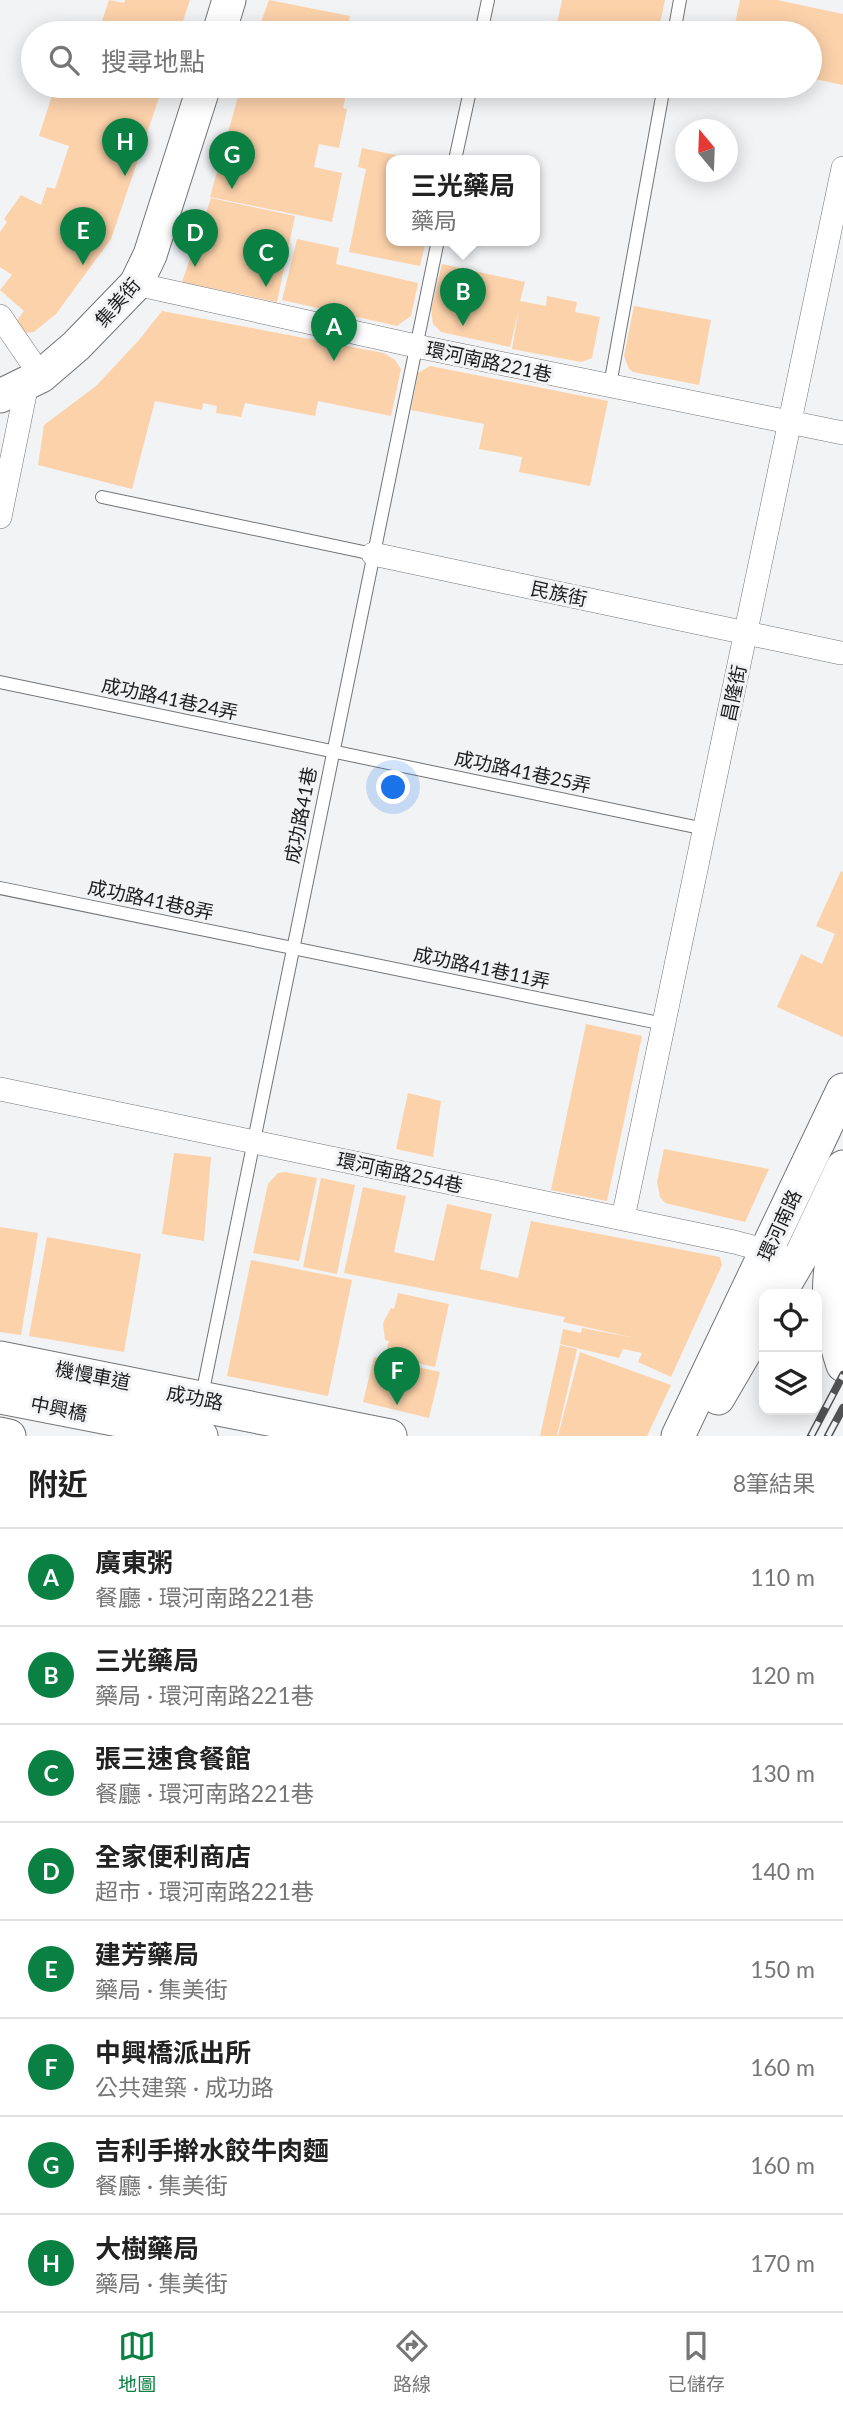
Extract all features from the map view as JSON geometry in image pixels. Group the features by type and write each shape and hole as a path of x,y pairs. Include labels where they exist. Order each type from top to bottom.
{"street":[{"path":"223,21 229,0"},
{"name":"集美街","path":"23,385 76,346 136,284 150,255 200,98"},
{"name":"昌隆街","path":"623,1218 843,168"},
{"name":"環河南路221巷","path":"136,284 416,346 843,433"},
{"path":"0,316 23,385 0,517"},
{"name":"民族街","path":"373,554 841,653"},
{"name":"環河南路254巷","path":"0,1089 623,1218 799,1260"},
{"name":"環河南路","path":"678,1436 843,1090"},
{"name":"環河南路","path":"782,1289 799,1260 843,1167"},
{"path":"843,1214 833,1247 828,1295 833,1335 843,1365"},
{"path":"695,1436 759,1327"},
{"name":"成功路","path":"0,1358 390,1436"},
{"name":"中興橋","path":"0,1397 201,1436"},
{"path":"0,1434 9,1436"}],"lane":[{"path":"484,21 488,0"},
{"path":"676,21 680,0"},
{"path":"456,155 468,98"},
{"path":"610,386 662,98"},
{"name":"成功路41巷","path":"201,1398 437,246"},
{"path":"102,497 373,554"},
{"name":"成功路41巷24弄","path":"0,682 333,751"},
{"name":"成功路41巷25弄","path":"333,751 705,829"},
{"name":"成功路41巷8弄","path":"0,888 293,948"},
{"name":"成功路41巷11弄","path":"293,948 664,1024"},
{"name":"機慢車道","path":"0,1377 301,1436"}],"building":[{"path":"109,0 124,3 125,0 190,0 183,21 102,21"},
{"path":"269,0 350,16 349,21 261,21"},
{"path":"562,0 665,0 661,21 558,21"},
{"path":"740,0 777,0 843,14 843,85 822,81 822,21 736,21"},
{"path":"51,98 159,98 111,239 56,314 34,332 26,333 15,323 24,311 0,290 12,275 0,267 0,232 7,222 4,219 21,195 41,205 47,187 55,189 69,146 39,136"},
{"path":"238,98 345,98 343,108 347,109 339,148 319,144 314,167 342,173 332,222 210,197"},
{"path":"362,148 396,155 386,155 386,246 425,246 420,266 349,252 366,169 358,167"},
{"path":"211,198 295,216 277,302 182,282"},
{"path":"297,239 339,248 336,264 418,283 411,316 397,326 282,300"},
{"path":"442,264 525,282 520,301 546,306 547,296 577,302 575,312 600,317 592,358 581,362 512,349 519,309 510,347 441,332 433,324 431,309"},
{"path":"634,306 711,320 699,385 629,369 624,356"},
{"path":"162,311 384,353 395,360 401,369 391,416 318,401 315,416 245,403 241,417 216,413 217,406 203,403 202,410 155,401 132,489 38,465 44,425 96,386"},
{"path":"430,366 608,401 590,486 519,472 522,457 479,449 484,424 411,410 418,373"},
{"path":"841,871 843,1037 777,1007 801,954 822,964 835,934 816,926"},
{"path":"586,1024 642,1036 607,1201 551,1190"},
{"path":"408,1093 441,1101 433,1157 396,1149"},
{"path":"664,1149 769,1169 745,1222 665,1203 660,1197 657,1182"},
{"path":"174,1153 211,1157 204,1241 162,1234"},
{"path":"278,1173 317,1178 299,1261 253,1253 268,1184"},
{"path":"321,1178 355,1185 337,1274 303,1267"},
{"path":"363,1187 406,1196 394,1252 434,1261 447,1204 492,1214 480,1269 518,1278 531,1221 720,1257 722,1265 671,1377 638,1362 642,1353 623,1349 619,1358 560,1344 563,1329 581,1333 582,1328 635,1338 563,1322 565,1317 344,1273"},
{"path":"0,1227 38,1233 21,1335 0,1332"},
{"path":"47,1237 141,1254 124,1352 29,1336"},
{"path":"251,1260 352,1280 328,1396 227,1376"},
{"path":"398,1293 449,1304 435,1367 385,1356 389,1341 385,1340 383,1323 391,1308 394,1309"},
{"path":"560,1345 577,1349 557,1436 540,1436"},
{"path":"580,1352 671,1385 647,1436 558,1436"},
{"path":"374,1357 440,1372 429,1418 363,1402"}],"railway":[{"path":"811,1436 843,1375"},
{"path":"828,1436 843,1408"}],"place":[{"name":"大樹藥局","path":"125,176"},
{"name":"吉利手擀水餃牛肉麵","path":"232,189"},
{"name":"建芳藥局","path":"83,265"},
{"name":"全家便利商店","path":"195,267"},
{"name":"張三速食餐館","path":"266,287"},
{"name":"三光藥局","path":"463,326"},
{"name":"廣東粥","path":"334,361"},
{"name":"中興橋派出所","path":"397,1405"}]}
